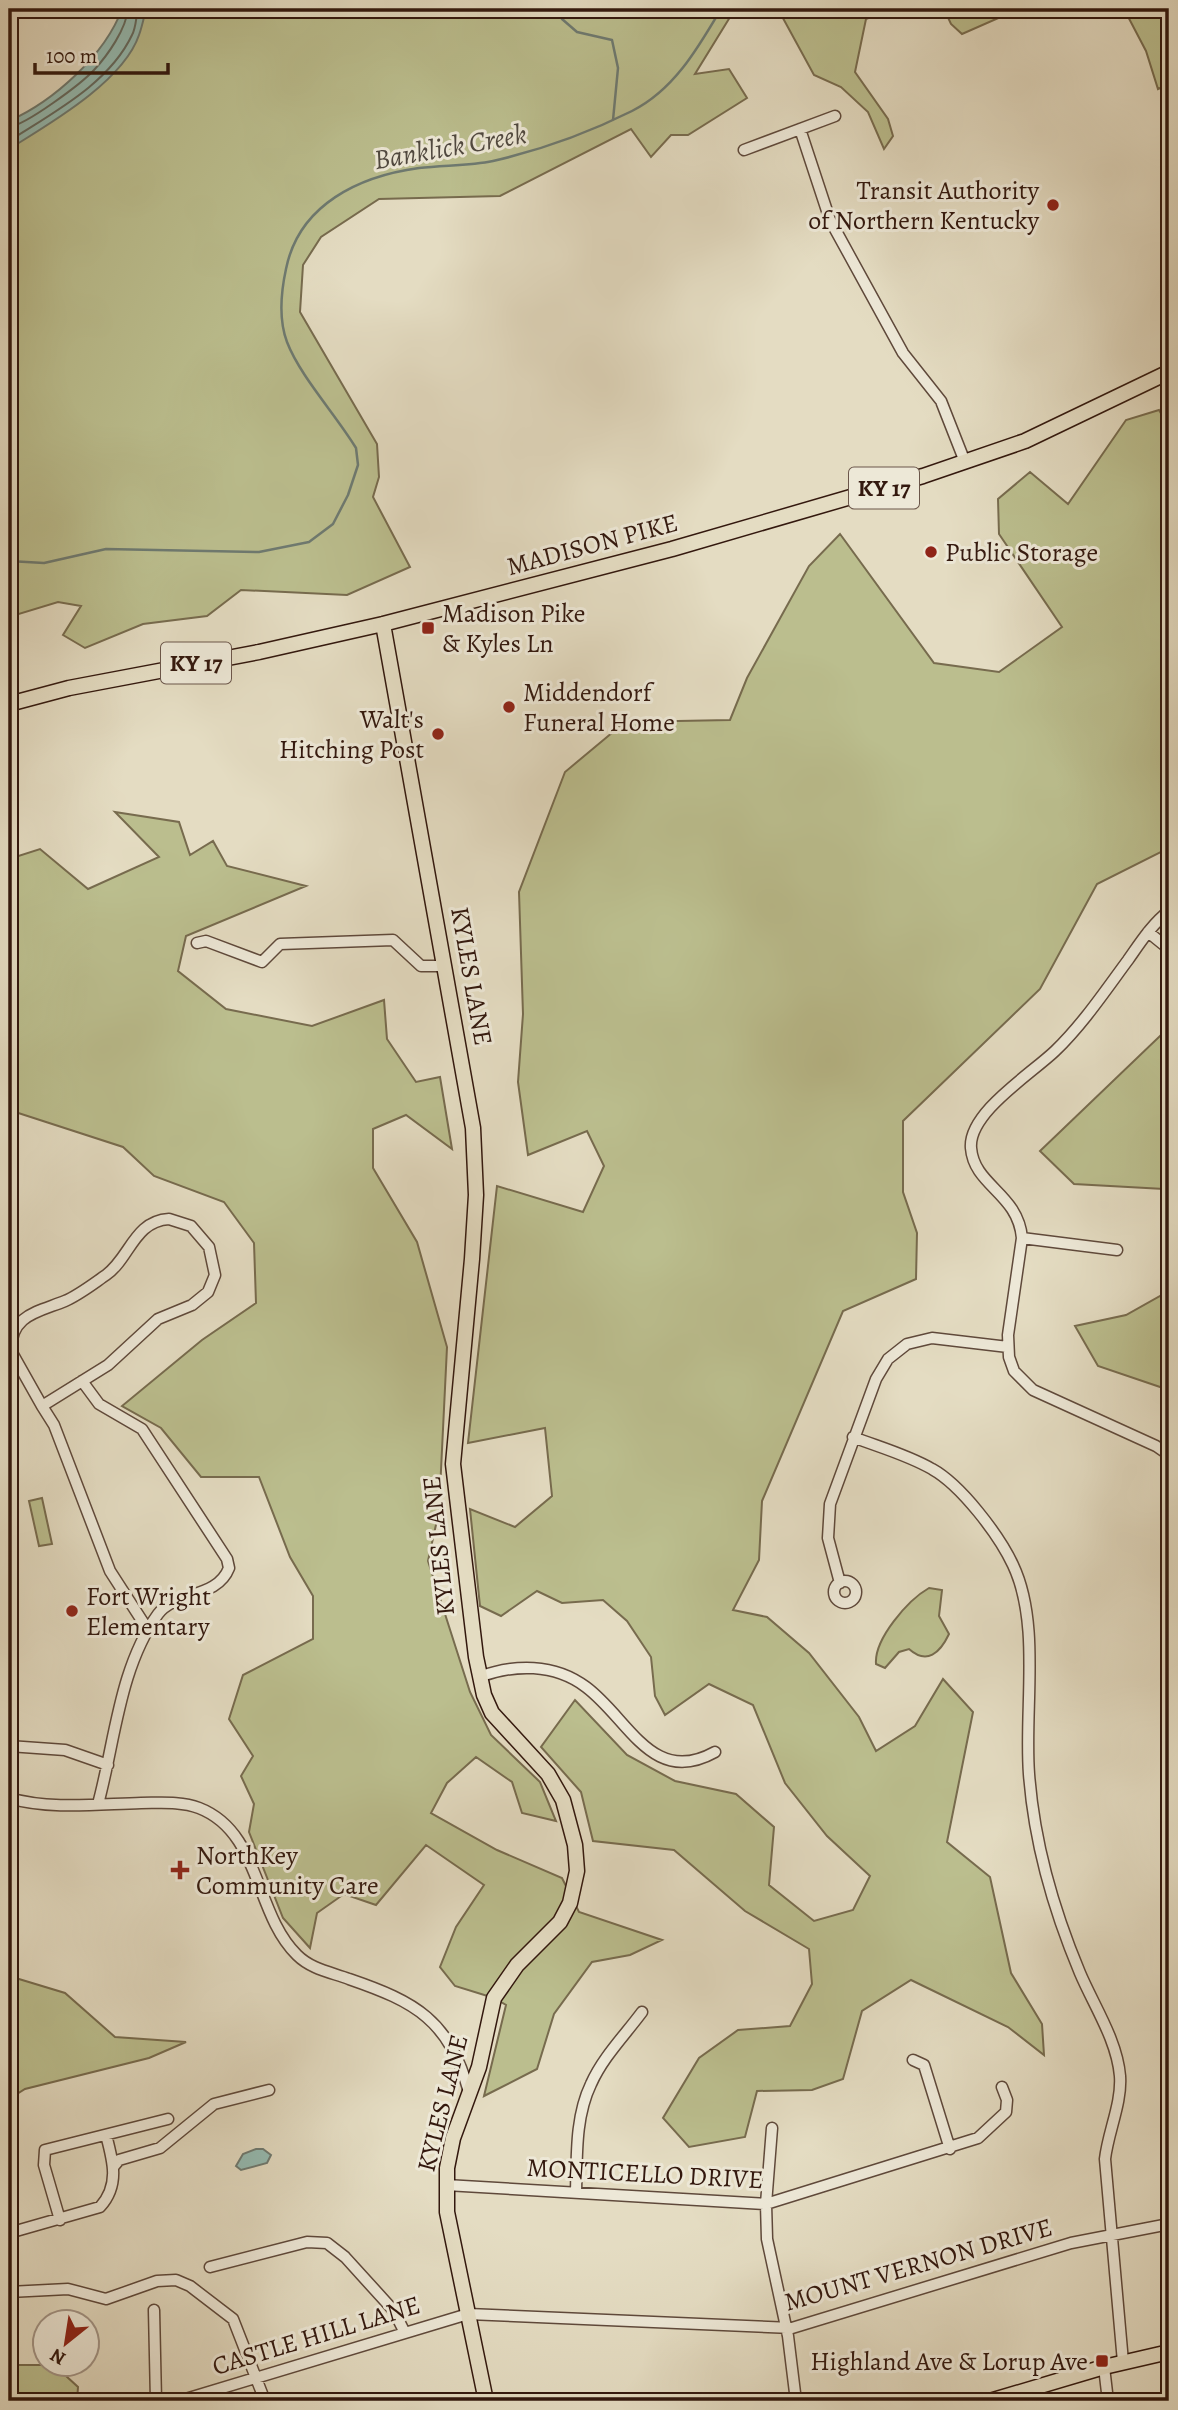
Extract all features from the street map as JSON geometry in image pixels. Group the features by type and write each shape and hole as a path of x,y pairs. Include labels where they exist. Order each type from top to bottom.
{"main road":[{"name":"MADISON PIKE","path":"9,704 69,688 259,652 383,624 672,549 965,461 1048,432 1169,372"},
{"name":"KYLES LANE","path":"383,624 470,1108 475,1163 472,1259 453,1464 479,1677 492,1713 548,1774 559,1792 571,1821 577,1871 570,1903 560,1922 517,1965 494,1998 479,2067 453,2138 446,2185 447,2212 486,2401"},
{"path":"990,2401 1104,2367 1169,2352"}],"street":[{"path":"744,150 835,116"},
{"path":"800,129 830,220 903,353 941,401 965,461"},
{"path":"1169,911 1148,932 1072,1033 976,1124 971,1138 976,1167 1016,1211 1022,1238 1008,1347 1014,1371 1033,1390 1156,1446 1169,1455"},
{"path":"1148,932 1169,949"},
{"path":"197,943 206,941 262,962 280,944 383,939 401,946 421,966 444,966"},
{"path":"42,1406 121,1354 158,1319 192,1305 208,1292 215,1275 214,1261 197,1230 175,1220 153,1222 136,1237 110,1272 65,1301 26,1316 16,1325 10,1351 42,1406 54,1425 110,1571 148,1629"},
{"path":"1022,1238 1117,1250"},
{"path":"840,1583 830,1550 828,1515 853,1437 881,1368 900,1348 932,1338 1008,1347"},
{"path":"82,1381 99,1404 142,1429 227,1559 226,1576 192,1597 160,1611 148,1629 128,1679 98,1804"},
{"path":"853,1437 920,1462 947,1479 1003,1548 1019,1580 1028,1628 1027,1751 1036,1823 1062,1928 1118,2063 1119,2092 1107,2136 1105,2159 1123,2362"},
{"path":"479,1677 512,1667 557,1673 586,1687 657,1756 676,1763 686,1763 716,1752"},
{"path":"9,1746 65,1750 108,1765"},
{"path":"9,1798 40,1804 188,1805 216,1816 241,1844 286,1944 309,1966 394,1996 423,2013 439,2029 457,2054 468,2092"},
{"path":"576,2192 579,2136 585,2098 600,2067 642,2012"},
{"path":"913,2060 924,2065 950,2149"},
{"name":"MONTICELLO DRIVE","path":"446,2185 766,2204 950,2149 978,2138 1000,2120 1007,2105 1002,2087"},
{"path":"114,2166 126,2157 160,2148 214,2104 269,2090"},
{"path":"60,2220 44,2165 46,2149 168,2119"},
{"path":"772,2128 766,2204 767,2239 786,2329 796,2401"},
{"path":"9,2232 100,2207 111,2191 114,2166 106,2135"},
{"name":"MOUNT VERNON DRIVE","path":"468,2314 786,2329 1071,2243 1169,2224"},
{"path":"210,2267 307,2242 327,2243 345,2257 394,2311 404,2331"},
{"path":"9,2292 68,2288 106,2299 157,2281 176,2280 199,2291 233,2319 265,2401"},
{"path":"154,2310 156,2401"},
{"name":"CASTLE HILL LANE","path":"179,2401 404,2331 468,2314"},
{"path":"1104,2367 1108,2401"}],"green space":[{"path":"131,9 735,9 695,74 729,69 747,98 688,135 671,135 651,157 631,129 500,196 379,199 321,237 303,265 300,312 377,444 379,477 373,497 410,567 347,595 241,590 207,616 143,624 85,648 63,635 81,606 58,602 9,617 9,130 92,75"},
{"path":"778,9 890,9 866,19 855,72 888,119 893,136 884,149 868,112 841,87 814,75"},
{"path":"944,9 1019,9 962,34 951,24"},
{"path":"1124,9 1169,9 1169,84 1158,89 1146,51"},
{"path":"1159,410 1169,427 1169,848 1097,884 1040,989 903,1121 903,1192 917,1233 916,1279 843,1311 762,1501 759,1560 733,1610 767,1617 809,1653 859,1717 876,1751 915,1726 943,1679 973,1712 947,1842 990,1877 1011,1973 1042,2024 1044,2055 1008,2027 911,1980 862,2011 843,2079 812,2090 757,2091 745,2137 689,2147 663,2118 699,2058 738,2030 790,2026 812,1984 809,1949 745,1911 674,1850 593,1841 581,1792 541,1747 575,1700 627,1755 675,1781 736,1794 774,1827 769,1885 814,1921 853,1910 870,1876 827,1836 785,1783 753,1705 709,1684 665,1715 655,1696 651,1657 627,1621 603,1600 562,1603 537,1591 501,1616 480,1606 470,1509 515,1527 552,1496 545,1428 468,1443 497,1186 583,1212 604,1166 587,1131 528,1155 518,1082 523,1014 519,892 565,772 625,722 730,720 747,678 809,566 840,534 934,663 999,672 1062,627 999,534 998,499 1030,472 1068,504 1126,420"},
{"path":"115,812 179,822 190,855 213,841 227,866 306,886 186,936 178,971 226,1009 312,1026 384,1000 387,1039 416,1082 440,1077 452,1149 406,1115 373,1129 373,1168 417,1242 447,1347 439,1511 428,1561 470,1692 491,1735 540,1782 556,1821 522,1813 512,1782 476,1757 447,1783 431,1813 497,1850 562,1878 579,1912 662,1940 630,1955 592,1962 554,2014 537,2069 484,2096 506,2005 494,1998 455,1986 440,1967 456,1927 484,1885 426,1845 376,1905 344,1894 317,1913 310,1948 283,1918 249,1832 254,1804 241,1776 253,1756 229,1719 243,1675 313,1639 313,1596 290,1557 259,1477 201,1477 161,1428 122,1406 202,1340 256,1303 254,1243 224,1202 154,1176 123,1147 9,1110 9,859 40,849 88,889 159,857"},
{"path":"1161,1035 1169,1058 1169,1194 1164,1189 1074,1184 1040,1151"},
{"path":"1169,1291 1169,1390 1098,1366 1075,1326 1126,1315"},
{"path":"42,1498 52,1544 39,1546 29,1501"},
{"path":"929,1588 942,1590 939,1616 949,1634 941,1647 927,1656 916,1654 909,1649 899,1652 885,1668 876,1664 880,1643 886,1632 902,1611"},
{"path":"9,1976 65,1993 115,2037 186,2042 149,2058 25,2089 9,2099"},
{"path":"9,2365 32,2365 32,2378 68,2378 78,2387 77,2401 9,2401"}],"water":[{"path":"122,9 146,9 139,35 118,69 83,100 9,149 9,121 43,102 76,75 104,43"},
{"path":"263,2149 271,2155 267,2163 241,2170 236,2166 243,2154"}],"waterway":[{"name":"Banklick Creek","path":"9,561 44,563 106,549 259,552 309,542 333,524 348,495 358,465 356,448 293,355 284,333 281,314 286,269 293,246 304,227 335,197 375,178 419,168 475,164 511,157 564,140 632,111 673,80 694,53 721,9"},
{"path":"562,19 577,32 612,40 618,68 613,120"}],"place":[{"name":"Transit Authority of Northern Kentucky","path":"1053,205"},
{"name":"Public Storage","path":"931,552"},
{"name":"Madison Pike & Kyles Ln","path":"428,628"},
{"name":"Middendorf Funeral Home","path":"509,707"},
{"name":"Walt's Hitching Post","path":"438,734"},
{"name":"Fort Wright Elementary","path":"72,1611"},
{"name":"NorthKey Community Care","path":"180,1870"},
{"name":"Highland Ave & Lorup Ave","path":"1102,2361"}]}
